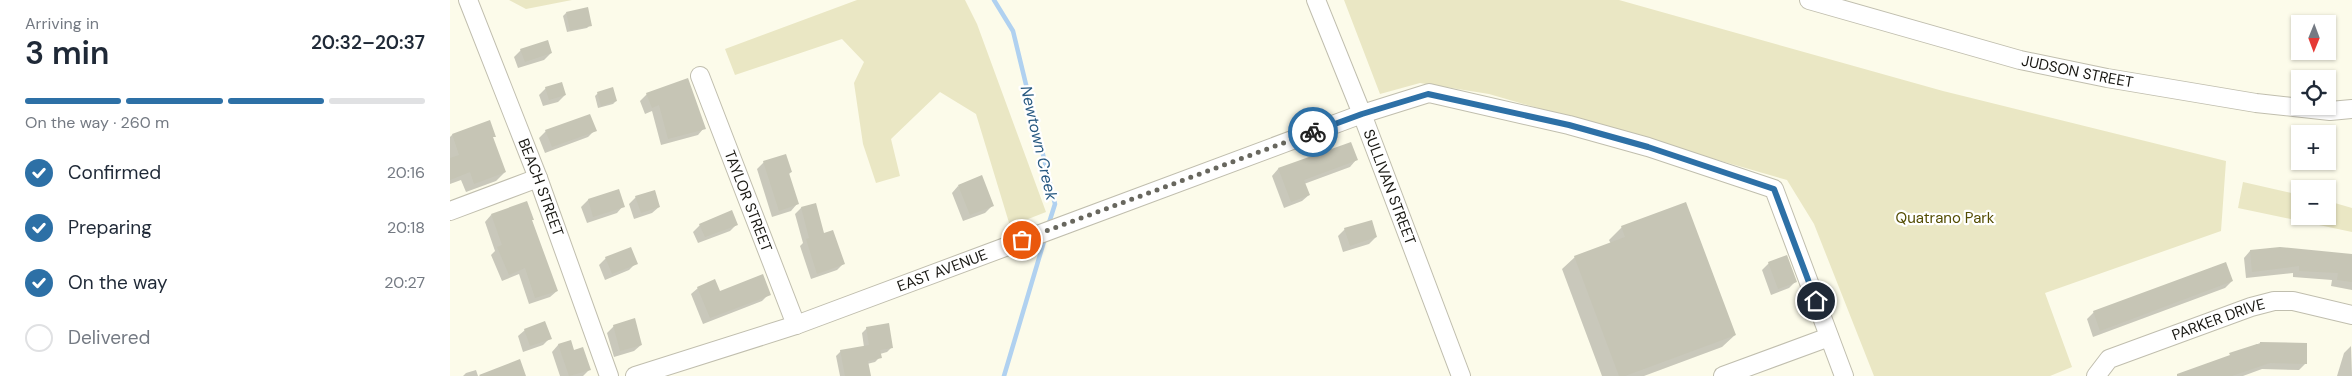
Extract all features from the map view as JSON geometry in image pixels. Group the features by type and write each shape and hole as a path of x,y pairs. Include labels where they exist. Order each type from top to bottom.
{"street":[{"name":"BEACH STREET","path":"468,0 538,178 609,376"},
{"name":"SULLIVAN STREET","path":"1316,0 1362,114 1461,376"},
{"name":"JUDSON STREET","path":"1809,0 2020,60 2107,78 2256,103 2330,111 2352,109"},
{"name":"TAYLOR STREET","path":"700,76 796,325"},
{"name":"EAST AVENUE","path":"636,376 796,325 1362,114 1428,94 1569,125 1648,147 1774,189 1829,336"},
{"path":"450,211 538,178"},
{"name":"PARKER DRIVE","path":"2096,376 2109,359 2259,305 2293,301 2352,315"},
{"path":"1723,376 1829,336 1844,376"}],"green space":[{"path":"509,0 572,0 526,9"},
{"path":"857,0 965,0 977,24 1046,212 1010,226 976,114 940,92 891,139 900,176 876,183 863,144 854,83 864,62 842,39 735,75 725,49"},
{"name":"Quatrano Park","path":"1344,0 1619,0 1943,91 2226,161 2221,231 2045,293 2072,367 2050,376 1874,376 1814,224 1787,180 1489,94 1420,83 1380,94"},
{"path":"2243,182 2291,193 2291,219 2238,208"},
{"path":"2336,203 2352,208 2352,232 2319,225 2336,225"}],"building":[{"path":"588,7 592,26 570,30 566,12"},
{"path":"548,40 552,53 525,62 520,49"},
{"path":"688,78 706,129 668,139 659,105 652,108 646,93"},
{"path":"562,82 566,95 549,100 545,87"},
{"path":"613,87 617,101 601,106 597,92"},
{"path":"590,114 597,131 552,147 545,130"},
{"path":"490,120 496,137 493,137 506,172 474,184 470,172 450,180 450,158 459,155 452,134"},
{"path":"1351,142 1358,160 1304,180 1310,195 1291,202 1278,168"},
{"path":"786,154 792,172 789,173 799,204 779,211 763,161"},
{"path":"982,175 994,206 970,215 958,185"},
{"path":"619,189 625,207 593,217 588,199"},
{"path":"655,190 660,207 641,213 635,196"},
{"path":"527,201 558,291 535,298 525,268 509,275 497,247 502,245 491,214"},
{"path":"1686,202 1736,335 1625,376 1619,376 1574,256 1625,237 1621,226"},
{"path":"816,203 824,233 833,230 845,264 817,274 806,239 809,238 801,207"},
{"path":"732,210 738,225 705,237 699,224"},
{"path":"1372,220 1377,237 1350,246 1344,228"},
{"path":"631,247 638,264 612,274 605,257"},
{"path":"2280,247 2352,254 2352,282 2337,280 2338,273 2299,271 2299,266 2252,272 2250,250"},
{"path":"1787,255 1797,282 1778,289 1768,262"},
{"path":"2226,262 2233,281 2100,331 2093,311"},
{"path":"763,274 771,295 710,318 697,287 715,279 720,291"},
{"path":"635,318 642,345 620,351 613,325"},
{"path":"545,321 552,339 530,346 524,329"},
{"path":"889,323 893,348 880,350 882,358 868,361 871,376 845,376 840,350 869,345 866,327"},
{"path":"571,340 574,350 583,347 591,370 569,376 558,344"},
{"path":"2260,342 2307,343 2307,364 2270,363 2232,376 2177,376 2177,374 2230,355 2229,353 2257,344 2260,345"},
{"path":"520,359 526,376 479,375"}],"waterway":[{"name":"Newtown Creek","path":"994,0 1013,31 1055,204 1048,226"},
{"name":"Newtown Creek","path":"1004,376 1045,238"}],"way so far":[{"path":"1022,240 1076,222 1313,132"}],"route":[{"path":"1313,132 1362,114 1428,94 1569,125 1648,147 1774,189 1816,301"}]}
